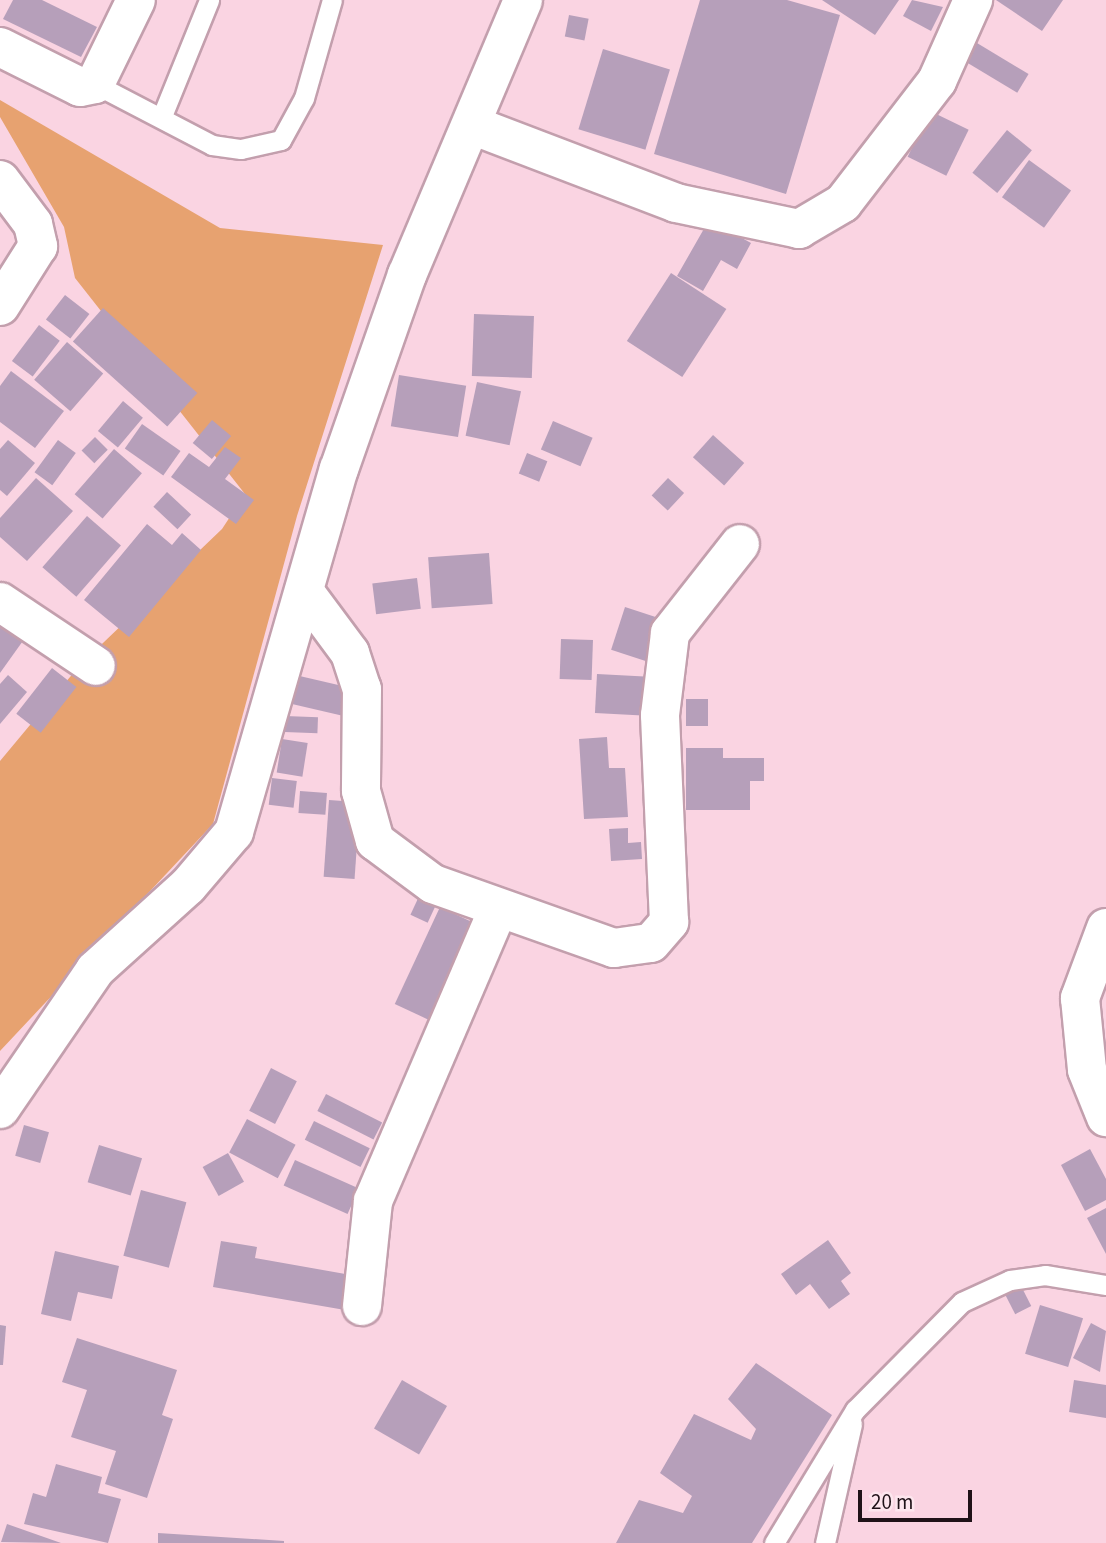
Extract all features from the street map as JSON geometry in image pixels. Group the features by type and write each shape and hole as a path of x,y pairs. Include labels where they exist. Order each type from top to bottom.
{"street":[{"path":"0,47 80,87 96,84 136,0"},
{"path":"0,1109 95,970 188,886 234,832 262,724 307,596 339,468 407,275 523,0"},
{"path":"472,125 676,203 799,229 843,203 937,81 973,0"},
{"path":"0,180 33,224 38,246 0,306"},
{"path":"307,596 350,653 362,689 361,791 374,841 414,874 497,912 614,948 651,943 669,922 660,715 670,632 740,544"},
{"path":"0,602 96,666"},
{"path":"362,1306 373,1201 497,912"},
{"path":"1106,929 1080,998 1087,1070 1106,1117"}],"lane":[{"path":"162,116 209,0"},
{"path":"96,84 162,116 212,145 241,149 281,140 304,98 332,0"},
{"path":"774,1543 855,1410 962,1302 1010,1280 1045,1275 1106,1285"},
{"path":"825,1543 855,1410"}],"shaded area":[{"path":"0,100 220,228 383,245 297,516 213,824 0,1051 0,761 80,665 222,529 245,494 75,278 64,227 0,117"}],"building":[{"path":"13,0 42,0 97,27 81,57 3,19"},
{"path":"700,0 787,0 840,15 786,194 654,154"},
{"path":"822,0 899,0 875,35"},
{"path":"912,0 943,7 931,31 903,16"},
{"path":"996,0 1063,0 1042,31"},
{"path":"569,15 589,19 584,40 565,37"},
{"path":"972,40 1029,74 1017,93 961,59"},
{"path":"603,49 670,69 645,150 578,129"},
{"path":"930,111 969,130 946,176 908,157"},
{"path":"1007,130 1032,150 997,193 972,173"},
{"path":"1029,160 1071,191 1044,228 1002,197"},
{"path":"709,220 751,243 737,269 721,260 703,291 677,276"},
{"path":"671,273 726,309 682,377 627,341"},
{"path":"65,295 89,314 70,339 46,319"},
{"path":"103,308 197,393 167,426 73,341"},
{"path":"474,314 534,316 532,378 472,376"},
{"path":"39,325 60,341 33,377 12,361"},
{"path":"67,342 103,373 70,411 34,380"},
{"path":"11,371 64,411 35,448 0,422 0,386"},
{"path":"399,375 466,386 458,437 391,426"},
{"path":"477,382 521,391 510,445 466,436"},
{"path":"123,401 143,418 118,448 98,431"},
{"path":"212,420 231,436 212,459 193,443"},
{"path":"553,421 593,438 580,466 541,450"},
{"path":"142,424 181,451 163,476 125,449"},
{"path":"713,435 744,463 724,485 693,457"},
{"path":"95,437 108,450 94,463 82,450"},
{"path":"8,440 35,463 7,496 0,490 0,449"},
{"path":"58,440 76,453 52,485 34,472"},
{"path":"225,447 241,458 225,479 254,500 236,524 171,477 189,453 209,467"},
{"path":"114,449 142,473 103,519 75,494"},
{"path":"527,453 547,461 539,482 519,473"},
{"path":"36,478 73,511 27,561 0,537 0,518"},
{"path":"668,478 684,493 668,511 652,496"},
{"path":"167,492 191,515 177,529 153,507"},
{"path":"87,516 121,546 76,597 42,567"},
{"path":"147,524 172,545 182,533 201,550 129,637 84,600"},
{"path":"489,553 493,604 432,608 428,557"},
{"path":"417,578 421,609 376,614 372,583"},
{"path":"625,607 664,620 650,662 611,650"},
{"path":"0,620 25,638 0,673"},
{"path":"561,639 593,640 592,680 560,679"},
{"path":"52,668 76,687 41,733 16,714"},
{"path":"291,674 353,688 347,717 284,702"},
{"path":"597,674 654,677 652,716 595,713"},
{"path":"8,675 27,692 0,724 0,684"},
{"path":"686,699 708,699 708,726 686,726"},
{"path":"285,716 318,717 317,733 284,732"},
{"path":"607,737 609,768 625,768 628,817 584,819 579,739"},
{"path":"282,739 308,743 302,777 277,773"},
{"path":"686,748 723,748 723,758 764,758 764,781 750,781 750,810 686,810"},
{"path":"272,778 297,781 294,808 269,805"},
{"path":"300,791 327,793 325,815 298,813"},
{"path":"329,800 360,802 355,879 324,877"},
{"path":"628,828 628,843 641,842 642,859 611,861 609,829"},
{"path":"421,892 438,900 428,923 410,915"},
{"path":"440,907 476,924 431,1021 395,1004"},
{"path":"271,1068 297,1081 275,1124 249,1111"},
{"path":"326,1094 382,1123 374,1140 317,1111"},
{"path":"247,1119 296,1145 278,1178 229,1153"},
{"path":"314,1121 370,1148 361,1167 305,1140"},
{"path":"24,1125 49,1132 40,1163 15,1156"},
{"path":"99,1145 142,1158 131,1195 88,1182"},
{"path":"1090,1149 1106,1179 1106,1200 1085,1211 1061,1165"},
{"path":"228,1153 244,1182 219,1196 203,1167"},
{"path":"295,1160 359,1188 348,1214 284,1186"},
{"path":"141,1190 186,1202 169,1268 123,1256"},
{"path":"1106,1208 1106,1254 1087,1218"},
{"path":"828,1240 851,1273 841,1281 850,1294 829,1309 810,1284 796,1295 781,1274"},
{"path":"221,1241 257,1247 255,1258 351,1275 345,1310 213,1287"},
{"path":"55,1251 119,1266 112,1299 78,1292 71,1321 41,1314"},
{"path":"1019,1282 1031,1306 1015,1314 1003,1290"},
{"path":"1040,1305 1083,1318 1068,1367 1025,1354"},
{"path":"1091,1323 1106,1331 1100,1372 1073,1358"},
{"path":"0,1325 6,1326 3,1365 0,1365"},
{"path":"77,1338 177,1370 162,1415 173,1419 147,1498 105,1484 116,1451 71,1437 87,1390 62,1382"},
{"path":"756,1363 832,1415 752,1543 616,1543 639,1500 683,1513 692,1496 660,1473 694,1414 751,1440 756,1429 728,1399"},
{"path":"402,1380 447,1406 419,1454 374,1428"},
{"path":"1074,1380 1106,1385 1106,1418 1069,1412"},
{"path":"56,1464 102,1477 98,1493 121,1499 108,1543 24,1524 33,1493 46,1497"},
{"path":"7,1524 61,1543 1,1542"},
{"path":"158,1533 284,1541 284,1543 158,1543"}]}
